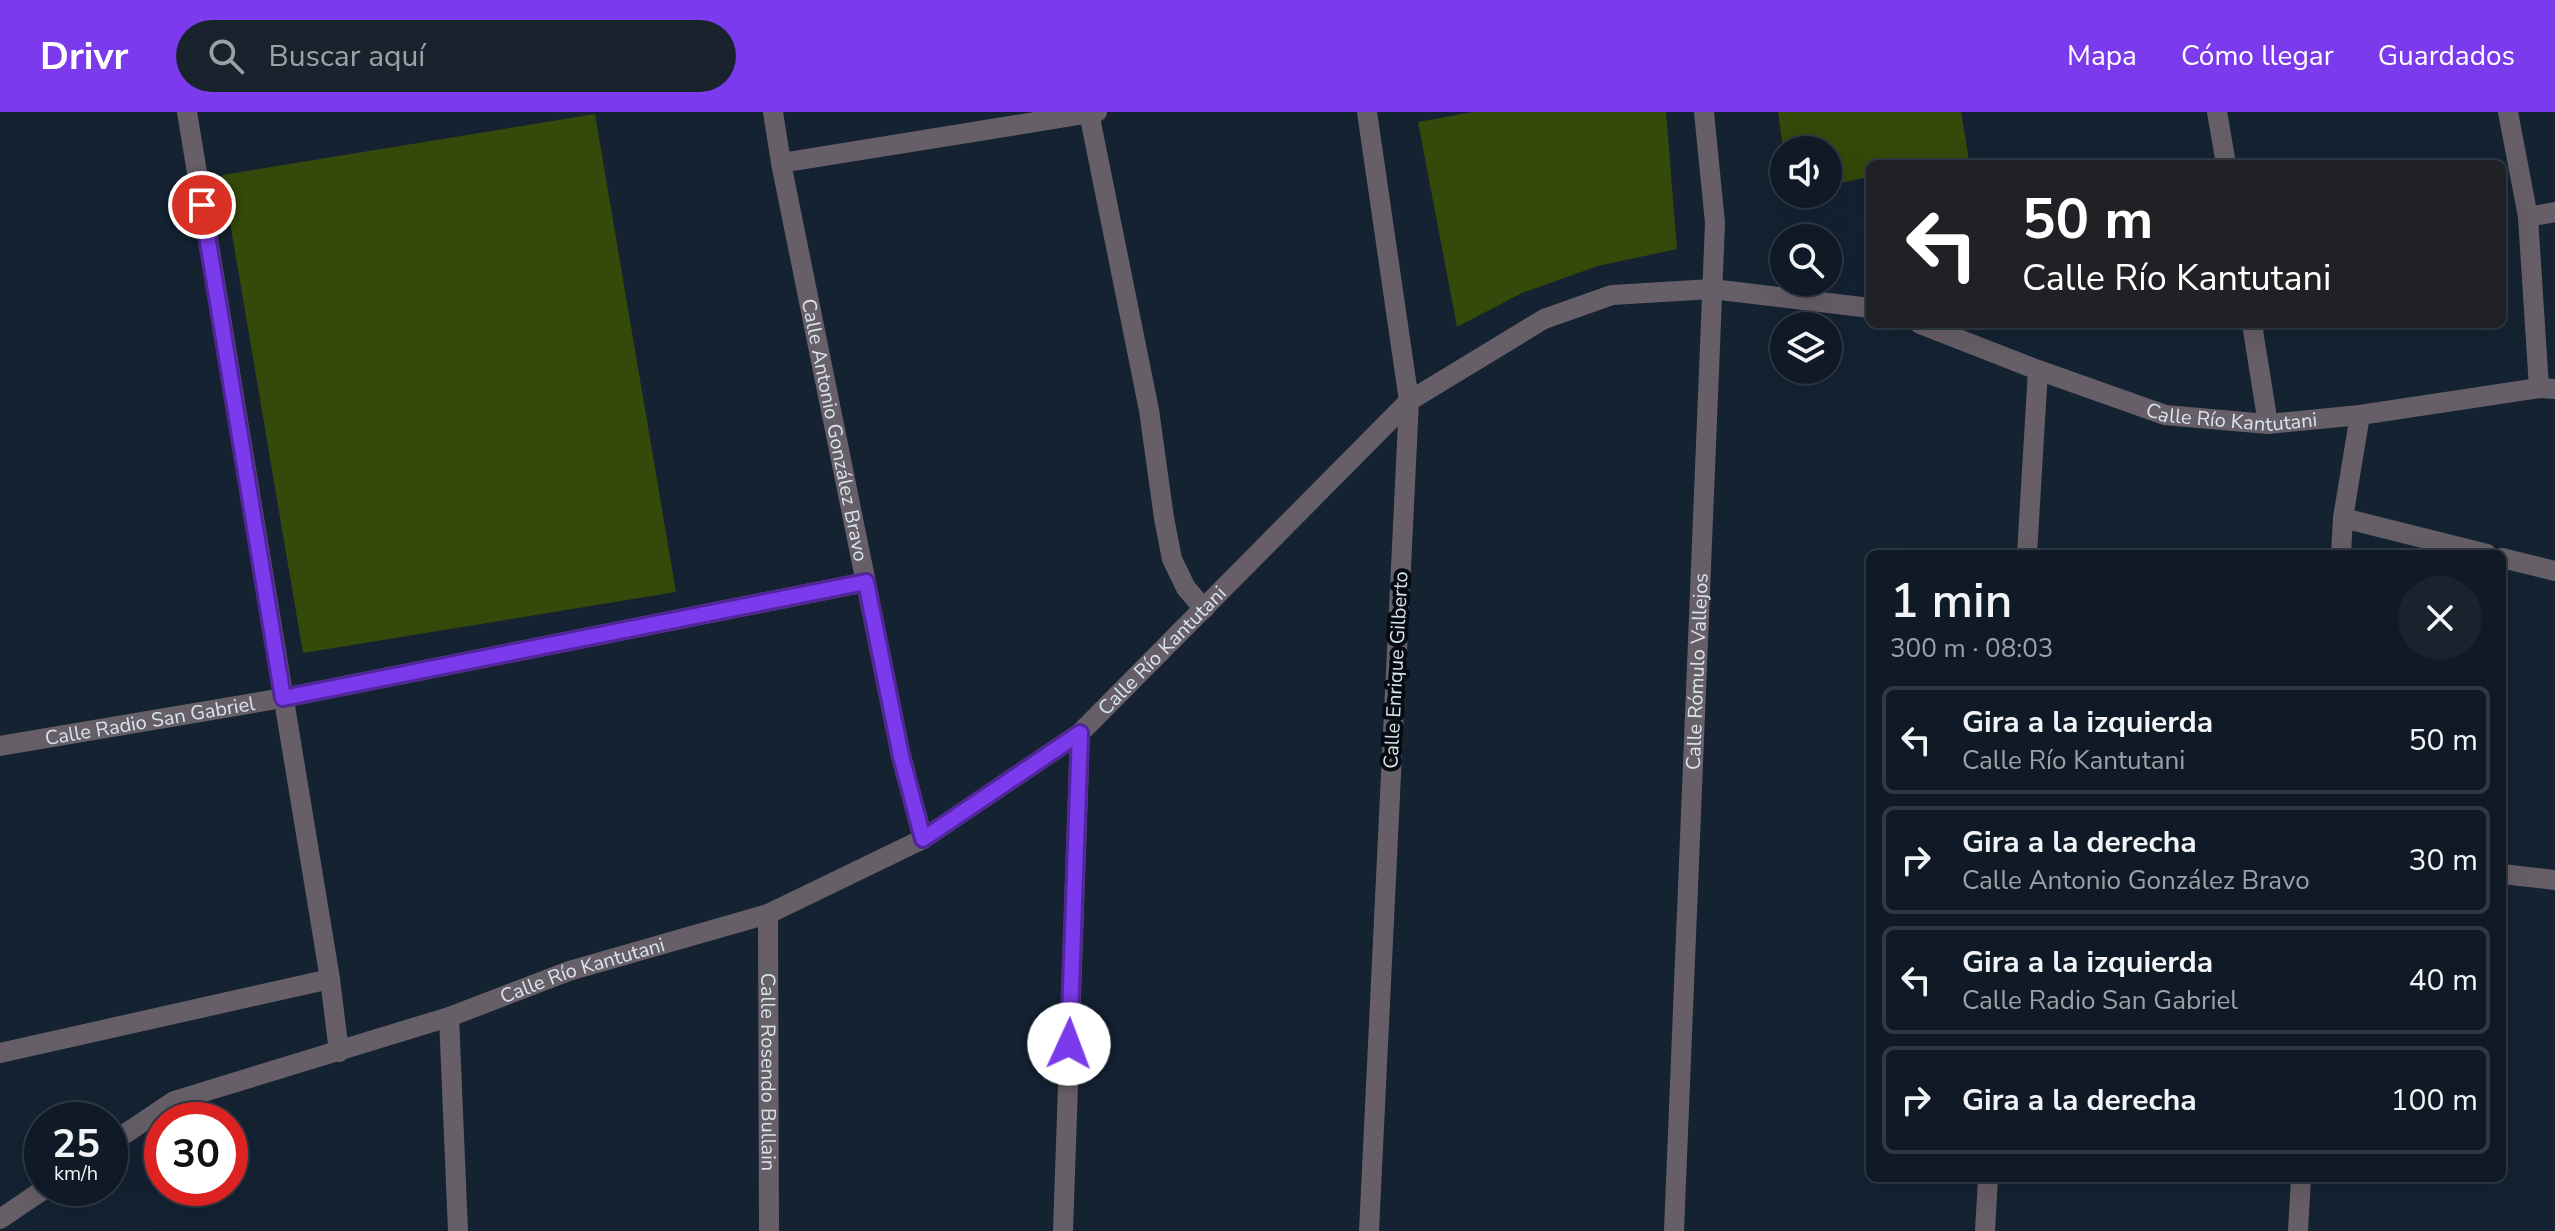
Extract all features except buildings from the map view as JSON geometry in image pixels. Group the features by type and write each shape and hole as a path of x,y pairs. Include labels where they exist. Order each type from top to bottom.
{"street":[{"path":"187,112 330,979 339,1052"},
{"name":"Calle Antonio González Bravo","path":"773,112 901,756 923,839"},
{"name":"Calle Enrique Gilberto","path":"1367,112 1409,401 1369,1231"},
{"name":"Calle Rómulo Vallejos","path":"1674,1231 1715,223 1704,112"},
{"path":"2217,112 2225,160"},
{"path":"2508,112 2528,217 2547,388"},
{"path":"781,163 1093,113 1149,410 1172,559 1186,588 1204,609"},
{"path":"2528,217 2555,212"},
{"name":"Calle Río Kantutani","path":"128,1132 174,1101 449,1017 569,971 768,914 923,839 1080,733 1409,401 1544,319 1612,295 1712,289 1866,308"},
{"name":"Calle Río Kantutani","path":"1930,328 2165,415 2268,424 2360,415 2547,388"},
{"path":"2253,328 2268,424"},
{"path":"2027,550 2038,370"},
{"path":"2341,550 2343,518 2360,415"},
{"path":"2343,518 2471,550"},
{"path":"2506,559 2555,571"},
{"name":"Calle Radio San Gabriel","path":"0,746 283,698 866,582"},
{"path":"1063,1231 1080,733"},
{"path":"2506,874 2555,880"},
{"name":"Calle Rosendo Bullain","path":"768,914 769,1231"},
{"path":"0,1053 330,979"},
{"path":"449,1017 458,1231"},
{"path":"1985,1231 1988,1182"},
{"path":"2298,1231 2301,1182"},
{"path":"0,1219 24,1203"}],"green space":[{"path":"1473,112 1666,112 1677,249 1598,266 1522,293 1457,327 1418,122"},
{"path":"1778,112 1961,112 1969,160 1866,160 1866,178 1842,182 1842,136 1781,136"},
{"path":"595,114 676,592 303,653 222,175"}],"route":[{"path":"202,205 283,698 866,582 901,756 923,839 1080,733 1069,1044"}]}
